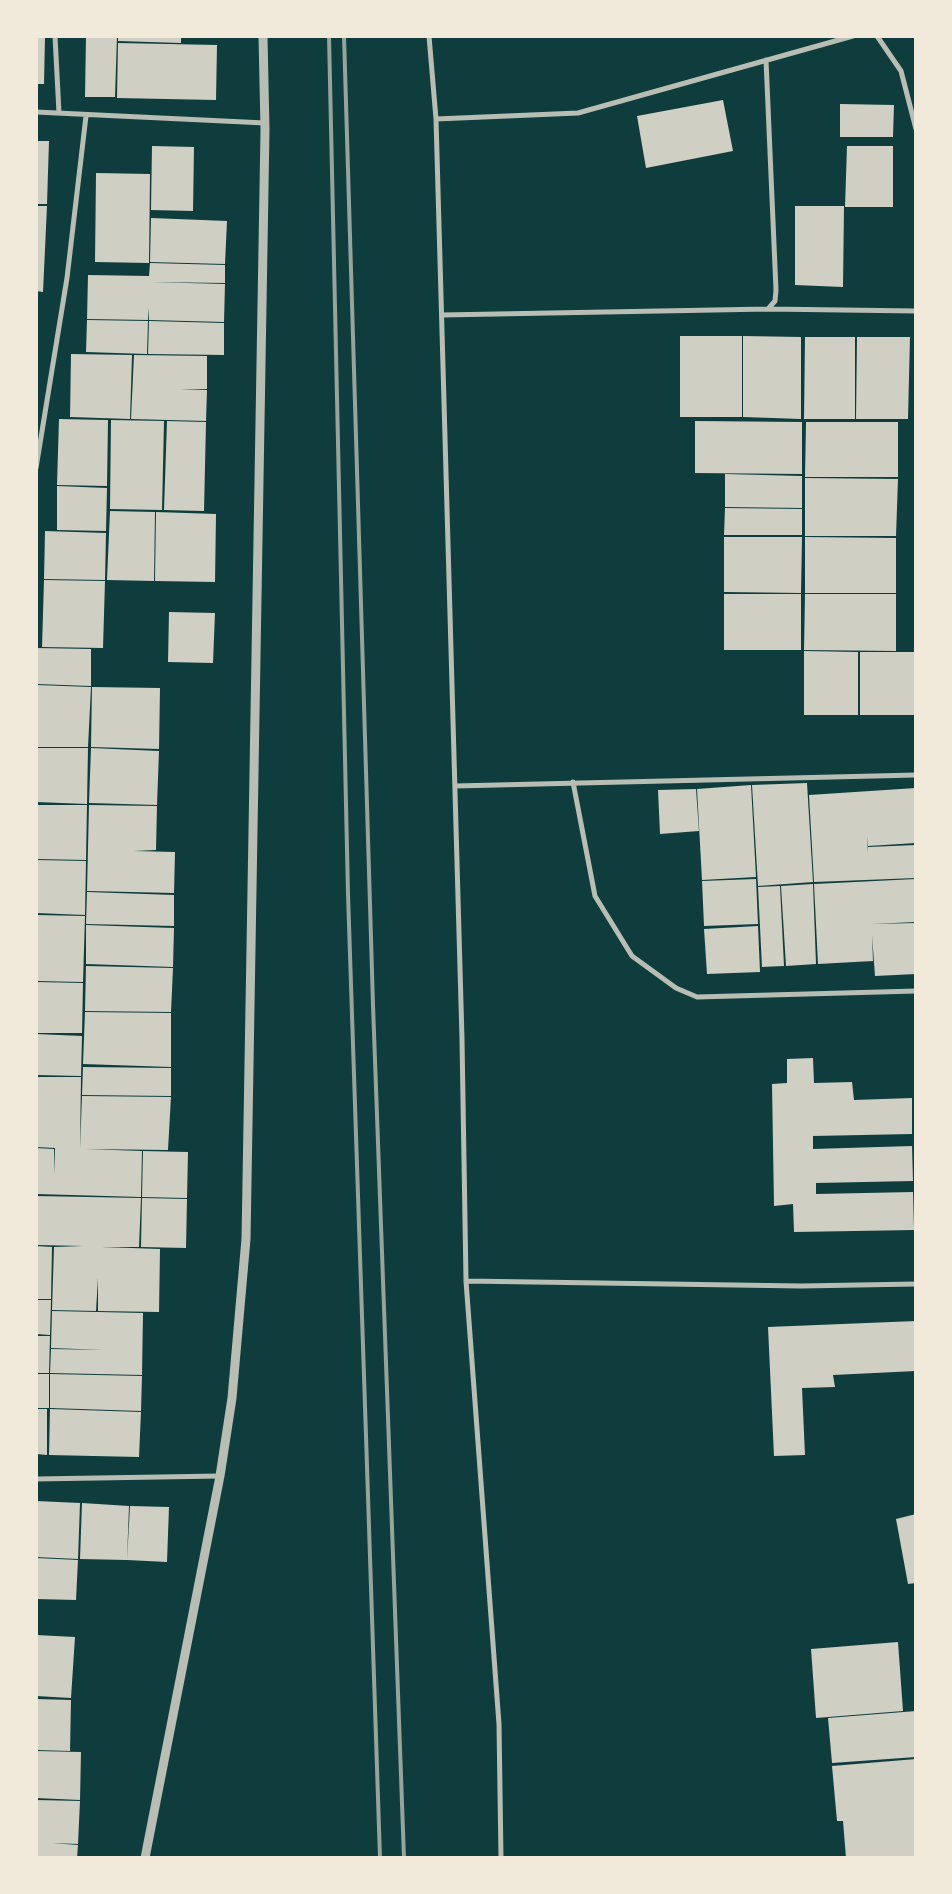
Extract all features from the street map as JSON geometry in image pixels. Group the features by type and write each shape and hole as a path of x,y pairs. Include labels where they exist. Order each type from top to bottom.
{"street":[{"path":"55,36 58,113"},
{"path":"145,1858 220,1476 232,1398 240,1318 249,1159 265,123 263,36"},
{"path":"429,36 436,119 442,315 466,1281 499,1724 502,1858"},
{"path":"819,36 822,44"},
{"path":"436,119 578,113 852,36"},
{"path":"877,36 901,71 916,128"},
{"path":"766,60 776,290 775,301 768,309"},
{"path":"36,112 86,116 265,123"},
{"path":"36,468 68,278 86,116"},
{"path":"442,315 768,309 916,312"},
{"path":"455,786 916,775"},
{"path":"573,782 595,896 632,956 676,988 697,996 916,991"},
{"path":"466,1281 801,1286 916,1284"},
{"path":"36,1479 220,1476"}],"building":[{"path":"36,36 45,36 44,84 36,84"},
{"path":"86,36 117,36 115,97 85,97"},
{"path":"118,36 181,36 181,43 118,41"},
{"path":"118,43 217,45 216,100 117,98"},
{"path":"723,100 733,151 646,168 637,116"},
{"path":"840,104 894,105 893,137 840,137"},
{"path":"36,141 49,141 47,204 36,204"},
{"path":"152,146 194,147 193,211 151,210"},
{"path":"847,146 893,146 893,207 845,207"},
{"path":"96,173 150,174 149,263 95,262"},
{"path":"36,206 47,206 43,292 36,291"},
{"path":"795,206 844,206 843,287 795,285"},
{"path":"151,218 227,221 225,264 150,262"},
{"path":"150,263 225,265 225,283 149,282 225,284 224,322 149,320 149,308 148,320 87,319 88,275 149,276"},
{"path":"87,320 148,321 147,354 86,352"},
{"path":"149,321 224,323 224,355 148,354"},
{"path":"680,336 742,336 742,417 680,417"},
{"path":"743,336 801,337 801,419 743,417"},
{"path":"805,337 855,337 855,419 804,419"},
{"path":"857,337 910,337 908,419 856,419"},
{"path":"71,354 132,355 130,419 70,417"},
{"path":"134,355 207,356 207,389 180,389 207,390 206,421 131,419"},
{"path":"59,419 108,420 107,486 57,485"},
{"path":"111,420 164,421 162,510 110,509"},
{"path":"167,421 206,422 204,511 164,510"},
{"path":"695,421 802,422 802,474 695,473"},
{"path":"806,422 898,422 898,477 805,477"},
{"path":"725,474 802,476 802,508 725,507"},
{"path":"805,478 898,479 896,536 805,536"},
{"path":"57,486 107,488 106,531 57,530"},
{"path":"725,508 802,509 802,535 724,535"},
{"path":"110,511 155,512 154,581 107,580"},
{"path":"156,512 216,514 215,582 155,581"},
{"path":"45,531 106,533 105,580 44,579"},
{"path":"724,537 802,537 801,593 724,592"},
{"path":"805,537 896,538 896,593 805,593"},
{"path":"44,580 105,581 103,648 42,647"},
{"path":"724,594 801,594 801,650 724,650"},
{"path":"805,594 896,594 896,651 804,650"},
{"path":"169,612 215,613 213,663 168,662"},
{"path":"36,648 91,649 91,686 36,684"},
{"path":"804,651 858,652 858,715 804,715"},
{"path":"860,652 916,652 916,715 860,715"},
{"path":"36,685 91,687 88,747 36,747"},
{"path":"92,687 160,688 159,749 91,747"},
{"path":"36,748 88,748 87,804 36,802"},
{"path":"91,748 159,751 157,805 89,803"},
{"path":"807,783 813,882 758,886 752,785"},
{"path":"751,785 756,877 702,880 697,789"},
{"path":"916,788 916,843 868,846 867,836 868,853 868,847 916,845 916,878 814,882 809,795"},
{"path":"696,789 699,831 660,834 658,790"},
{"path":"36,805 87,805 86,860 36,859"},
{"path":"89,805 157,806 156,850 134,851 175,852 174,893 87,891"},
{"path":"36,860 86,861 85,915 36,913"},
{"path":"756,879 758,924 704,926 702,881"},
{"path":"916,879 916,922 871,924 916,923 916,974 875,976 872,935 873,961 818,964 814,884"},
{"path":"813,884 816,964 786,966 781,886"},
{"path":"780,886 784,966 762,967 758,887"},
{"path":"87,892 174,895 174,926 86,924"},
{"path":"36,915 85,916 83,982 36,981"},
{"path":"86,925 174,928 173,967 86,964"},
{"path":"758,926 760,972 707,974 704,929"},
{"path":"86,966 173,968 171,1012 85,1011"},
{"path":"36,982 83,983 82,1033 36,1033"},
{"path":"85,1012 171,1013 171,1067 83,1064"},
{"path":"36,1034 82,1036 81,1076 36,1075"},
{"path":"813,1058 814,1083 852,1082 854,1100 912,1098 912,1134 813,1136 813,1149 912,1146 913,1181 816,1183 816,1194 913,1192 914,1230 794,1232 793,1204 774,1206 772,1084 787,1083 787,1059"},
{"path":"83,1067 171,1068 171,1096 82,1095"},
{"path":"36,1077 81,1077 80,1149 82,1096 171,1097 168,1150 85,1149 142,1151 141,1197 36,1194 36,1148 54,1149 54,1174 55,1148 36,1147"},
{"path":"143,1151 188,1152 187,1198 142,1197"},
{"path":"36,1196 141,1198 139,1247 102,1247 160,1249 159,1312 98,1311 98,1278 96,1311 52,1310 54,1247 83,1246 36,1245"},
{"path":"142,1198 187,1199 186,1248 141,1247"},
{"path":"36,1246 52,1247 51,1299 36,1299"},
{"path":"36,1300 51,1300 50,1335 36,1334"},
{"path":"52,1311 143,1313 142,1375 50,1373 51,1349 104,1350 51,1348"},
{"path":"916,1321 916,1371 833,1375 835,1387 802,1388 805,1455 774,1456 768,1327"},
{"path":"36,1336 50,1336 49,1373 36,1373"},
{"path":"36,1374 49,1374 49,1408 36,1408"},
{"path":"50,1374 142,1376 141,1411 50,1408"},
{"path":"36,1409 47,1409 47,1455 36,1454"},
{"path":"50,1409 141,1412 139,1457 49,1455"},
{"path":"36,1501 80,1503 78,1559 36,1557"},
{"path":"82,1503 129,1506 127,1560 80,1559"},
{"path":"130,1506 169,1507 167,1562 127,1560"},
{"path":"916,1514 916,1583 908,1584 896,1519"},
{"path":"36,1558 78,1560 76,1600 36,1599"},
{"path":"36,1635 75,1637 71,1698 36,1696"},
{"path":"898,1642 903,1711 816,1718 811,1649"},
{"path":"36,1699 71,1700 70,1751 36,1750"},
{"path":"916,1711 916,1757 832,1763 828,1718"},
{"path":"36,1751 81,1752 80,1800 36,1798"},
{"path":"916,1759 916,1858 846,1858 843,1821 837,1821 832,1766"},
{"path":"36,1800 80,1801 78,1844 52,1843 78,1845 77,1858 36,1858"}],"railway":[{"path":"329,36 348,894 380,1858"},
{"path":"344,36 373,1005 404,1858"}]}
